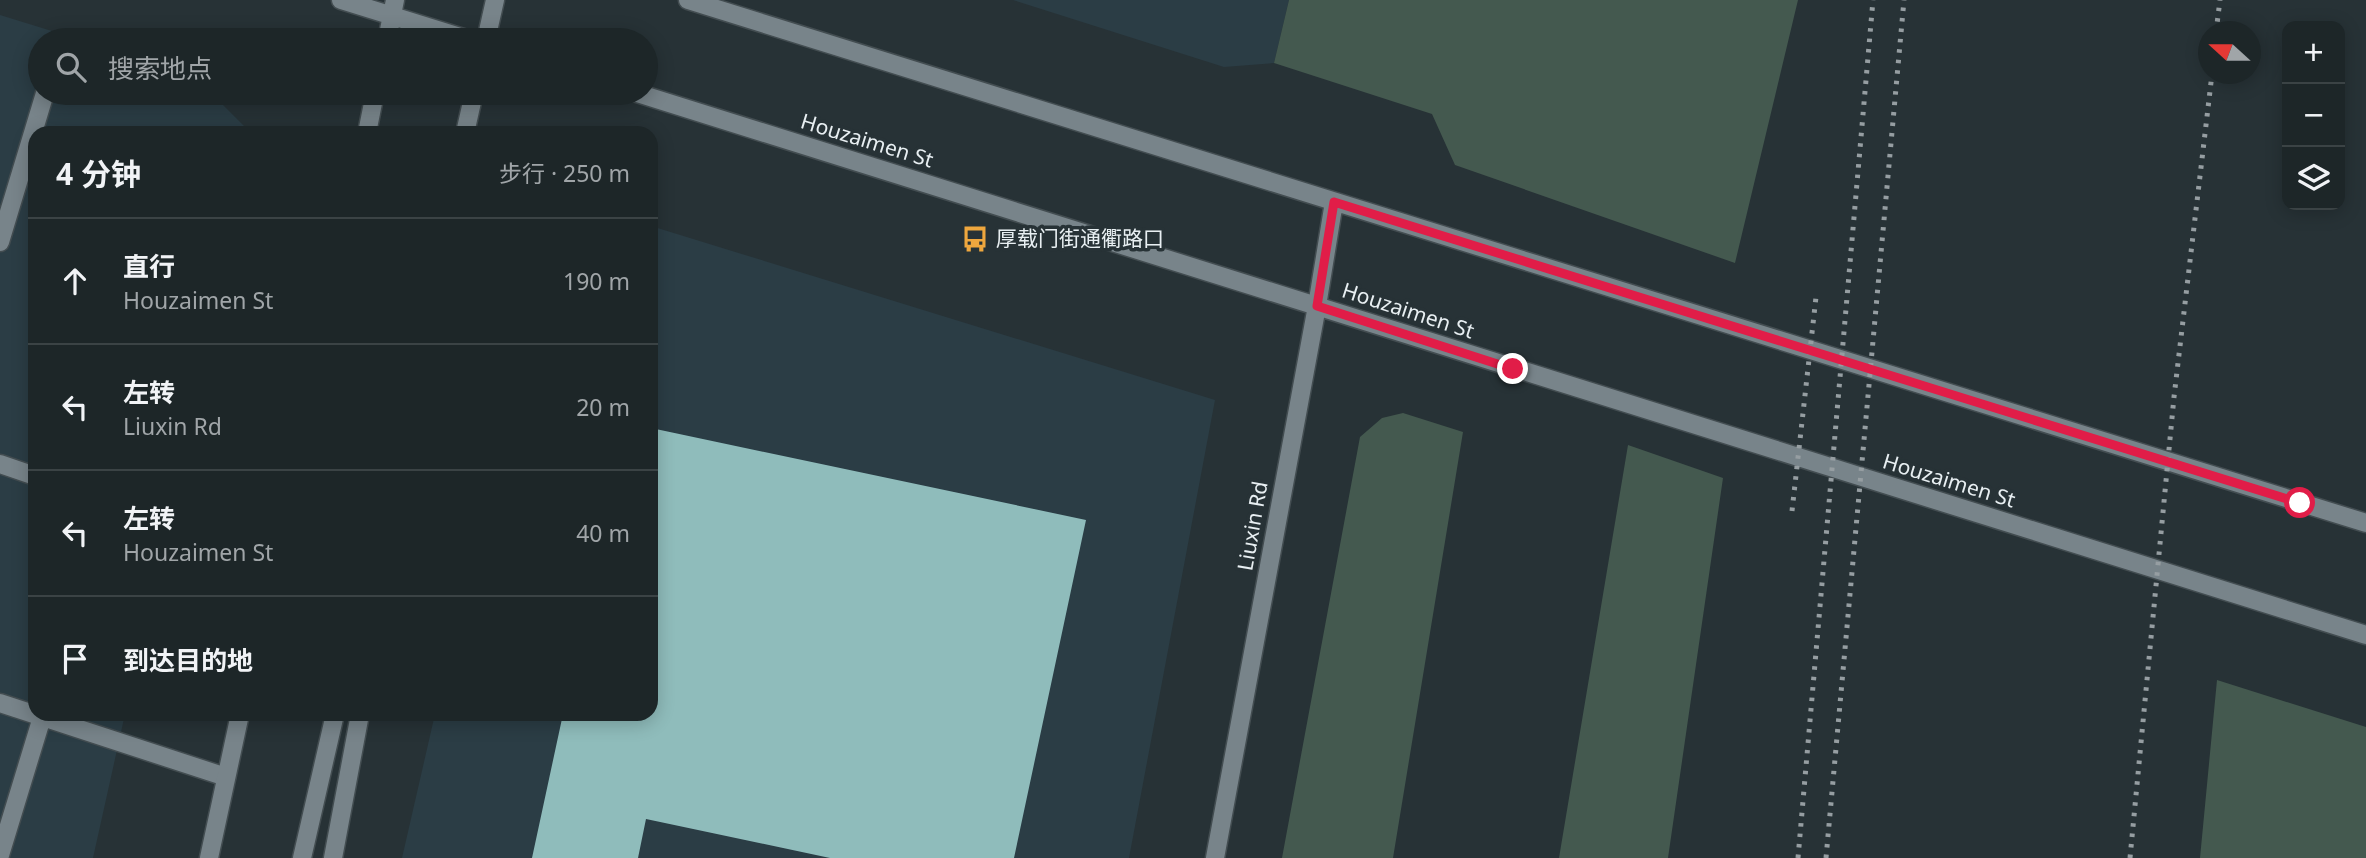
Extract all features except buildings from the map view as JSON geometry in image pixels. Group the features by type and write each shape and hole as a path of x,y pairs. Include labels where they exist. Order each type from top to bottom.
{"main road":[{"path":"341,0 394,8 442,28"},
{"path":"489,28 495,0"},
{"path":"688,0 2366,523"},
{"path":"390,28 394,8"},
{"name":"Houzaimen St","path":"658,100 2366,635"},
{"path":"35,126 41,105"},
{"path":"368,126 372,105"},
{"path":"468,126 473,105"},
{"path":"2,232 28,148"},
{"name":"Liuxin Rd","path":"1215,858 1334,202"},
{"path":"0,464 28,474"},
{"path":"0,703 28,711"},
{"path":"0,855 40,721"},
{"path":"60,721 226,777"},
{"path":"209,858 238,721"},
{"path":"302,858 333,721"},
{"path":"333,858 359,721"}],"shaded area":[{"path":"1013,0 1289,0 1274,63 1224,67"},
{"path":"0,15 42,28 28,28 28,105 223,105 244,126 28,126 28,721 123,721 93,858 0,858"},
{"path":"658,228 1215,400 1129,858 402,858 433,721 658,721"}],"green space":[{"path":"1289,0 1798,0 1735,263 1455,165 1432,114 1274,63"},
{"path":"1403,413 1463,432 1393,858 1282,858 1360,437 1382,418"},
{"path":"1628,445 1723,478 1668,858 1559,858"},
{"path":"2217,680 2366,727 2366,858 2200,858"}],"railway":[{"path":"1798,858 1873,0"},
{"path":"1826,858 1904,0"},
{"path":"2217,21 2220,0"},
{"path":"2130,858 2174,397 2211,84"},
{"path":"1792,511 1816,297"}],"place":[{"name":"厚载门街通衢路口","path":"975,239"}],"route":[{"path":"1513,369 1317,306 1334,202 2300,503"}]}
